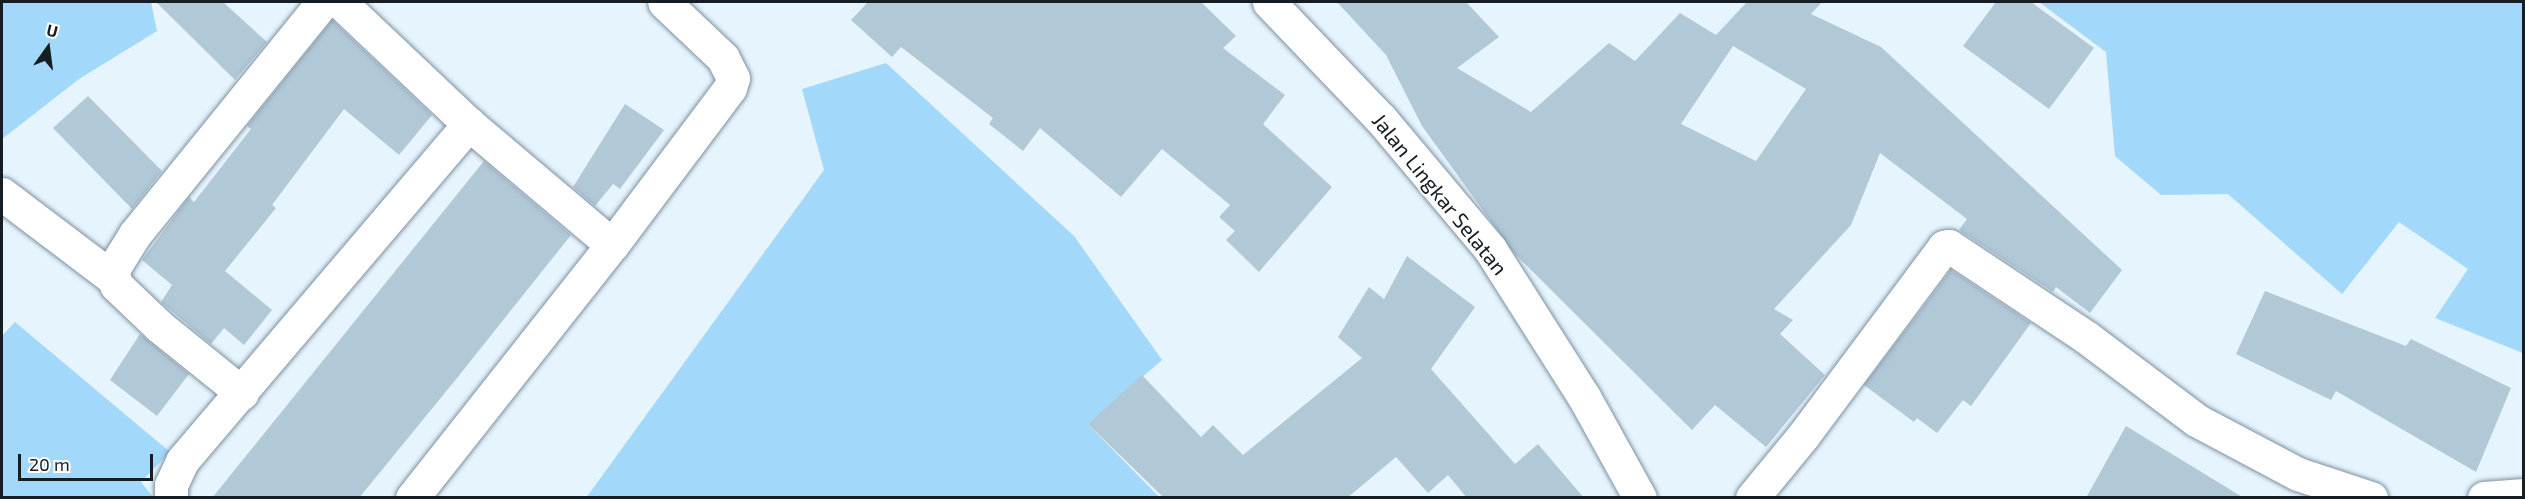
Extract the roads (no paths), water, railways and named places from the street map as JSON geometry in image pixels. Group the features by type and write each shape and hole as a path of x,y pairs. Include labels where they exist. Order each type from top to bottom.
{"street":[{"path":"114,279 114,263 135,234 323,2"},
{"path":"340,2 469,124 612,246"},
{"path":"412,498 612,246 732,83 723,58 664,2"},
{"name":"Jalan Lingkar Selatan","path":"1269,2 1381,119 1490,249 1584,397 1641,498"},
{"path":"171,498 171,485 182,461 469,124"},
{"path":"2,194 114,279 159,326 242,393"},
{"path":"1752,498 1946,246 2086,337 2196,420 2298,474 2371,498"},
{"path":"2484,498 2523,495"}]}
